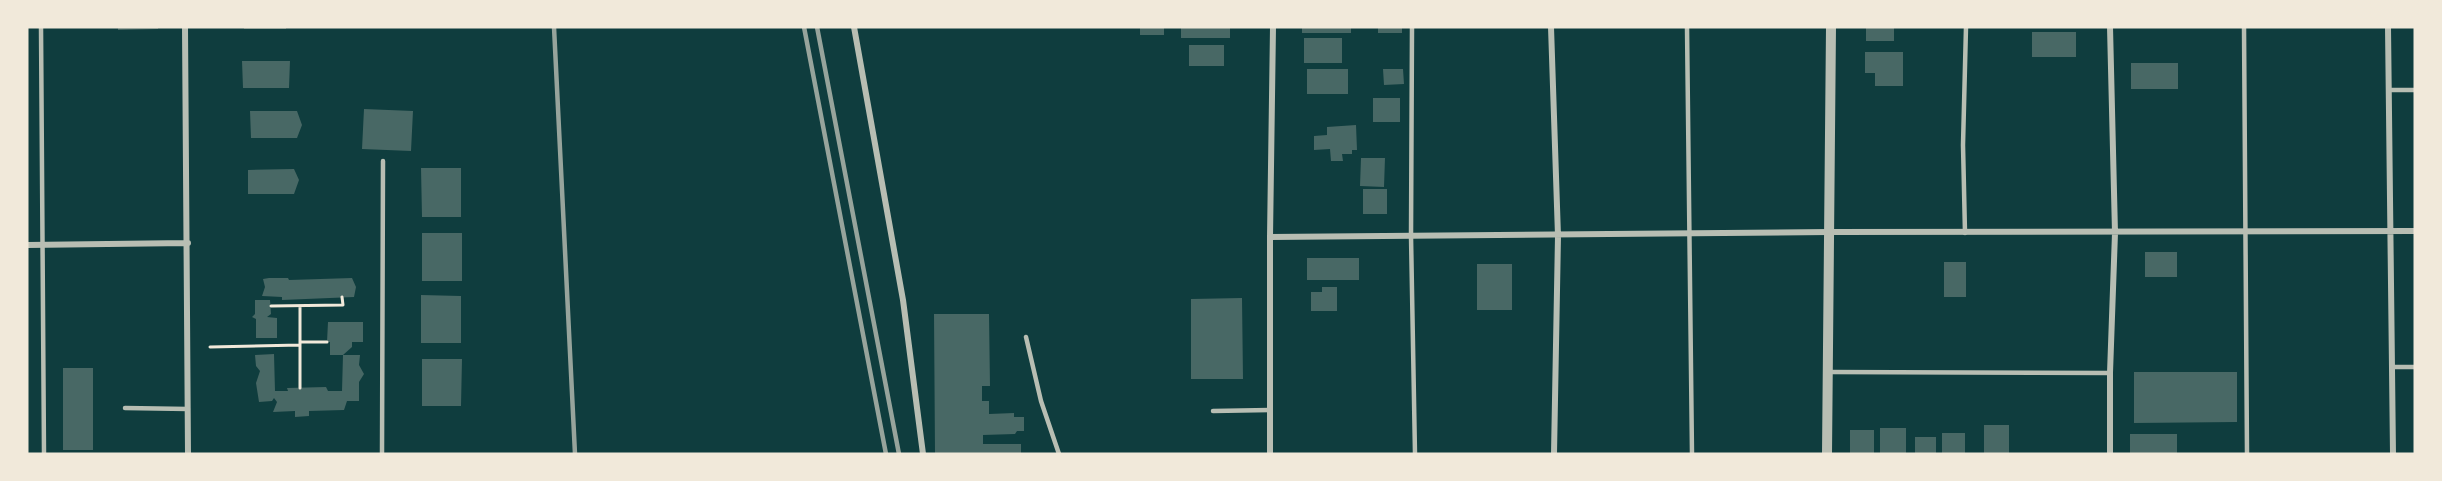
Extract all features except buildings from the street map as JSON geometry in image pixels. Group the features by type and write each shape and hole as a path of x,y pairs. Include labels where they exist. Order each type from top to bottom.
{"street":[{"path":"185,27 188,454"},
{"path":"854,27 903,300 923,454"},
{"path":"1270,454 1273,27"},
{"path":"1551,27 1558,236 1554,454"},
{"path":"1827,454 1831,27"},
{"path":"2110,27 2115,233 2110,373 2110,454"},
{"path":"2388,27 2393,454"},
{"path":"1270,237 1830,232 2415,231"},
{"path":"27,245 188,243"}],"lane":[{"path":"41,27 44,454"},
{"path":"1412,27 1411,236 1415,454"},
{"path":"1687,27 1692,454"},
{"path":"1965,233 1963,145 1966,27"},
{"path":"2244,27 2247,454"},
{"path":"2389,90 2415,90"},
{"path":"382,454 383,161"},
{"path":"1026,337 1041,401 1059,454"},
{"path":"2392,367 2415,367"},
{"path":"1828,372 2110,373"},
{"path":"125,408 188,409"},
{"path":"1213,411 1270,410"}],"path":[{"path":"271,306 343,305 342,297"},
{"path":"300,306 300,388"},
{"path":"210,347 327,342"}],"railway":[{"path":"554,27 575,454"},
{"path":"804,27 886,454"},
{"path":"817,27 899,454"}]}
